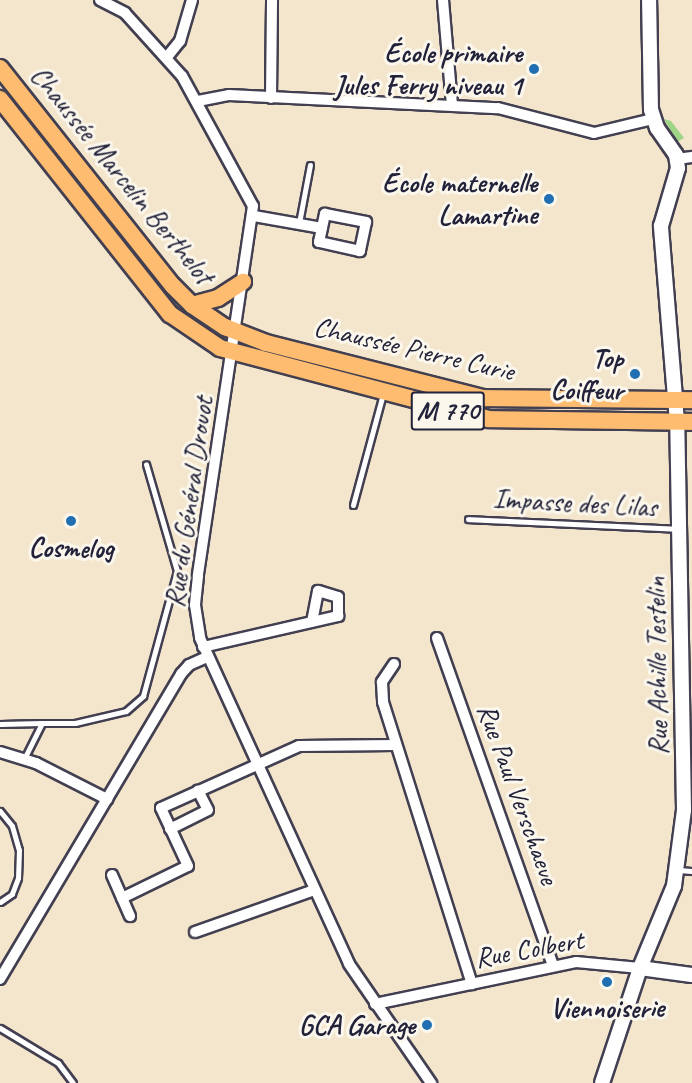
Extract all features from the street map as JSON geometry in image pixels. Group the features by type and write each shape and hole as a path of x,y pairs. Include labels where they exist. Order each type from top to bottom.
{"main road":[{"name":"Chaussée Marcelin Berthelot","path":"0,68 159,270 192,305 235,331"},
{"name":"Chaussée Marcelin Berthelot","path":"0,99 170,314 208,342 233,354"},
{"path":"192,305 218,298 243,282"},
{"name":"Chaussée Pierre Curie","path":"235,331 491,399 684,400"},
{"name":"Chaussée Pierre Curie","path":"233,354 470,416 512,422 684,422"}],"street":[{"name":"Rue du Général Drouot","path":"100,0 125,13 166,57 198,101 250,196 254,216 195,597 196,621 205,652 349,964 431,1083"},
{"path":"166,57 180,41 192,0"},
{"path":"271,98 272,0"},
{"path":"443,0 452,105"},
{"path":"649,0 648,74 653,119 677,159 692,157"},
{"path":"198,101 219,96 506,109 586,132 619,130 653,119"},
{"name":"Rue Achille Testelin","path":"602,1083 640,968 685,870 687,604 681,529 684,400 662,234 678,171 677,159"},
{"path":"325,213 366,222 360,251 319,242 322,228 325,213"},
{"path":"254,216 322,228"},
{"path":"0,979 181,674 205,652 312,621"},
{"name":"Rue Paul Verschaeve","path":"437,638 553,966"},
{"path":"394,664 381,689 395,745 472,984"},
{"path":"122,898 188,866 161,808 256,763 312,744 395,745"},
{"path":"0,752 24,759 107,799"},
{"path":"170,828 208,810 198,790"},
{"path":"112,875 130,916"},
{"path":"195,932 314,890"},
{"name":"Rue Colbert","path":"375,1004 585,961 692,975"}],"lane":[{"path":"299,224 310,165"},
{"path":"352,505 383,394"},
{"path":"0,724 75,723 126,711 143,696 177,571 146,465"},
{"name":"Impasse des Lilas","path":"468,519 681,529"},
{"path":"24,759 42,723"},
{"path":"0,811 12,826 19,850 18,878 12,894 0,902"},
{"path":"0,1028 58,1063 73,1083"}],"green space":[{"path":"664,119 671,121 684,138 677,142"}],"place":[{"name":"École primaire Jules Ferry niveau 1","path":"534,69"},
{"name":"École maternelle Lamartine","path":"549,199"},
{"name":"Top Coiffeur","path":"635,374"},
{"name":"Cosmelog","path":"71,521"},
{"name":"Viennoiserie","path":"607,982"},
{"name":"GCA Garage","path":"427,1025"}]}
